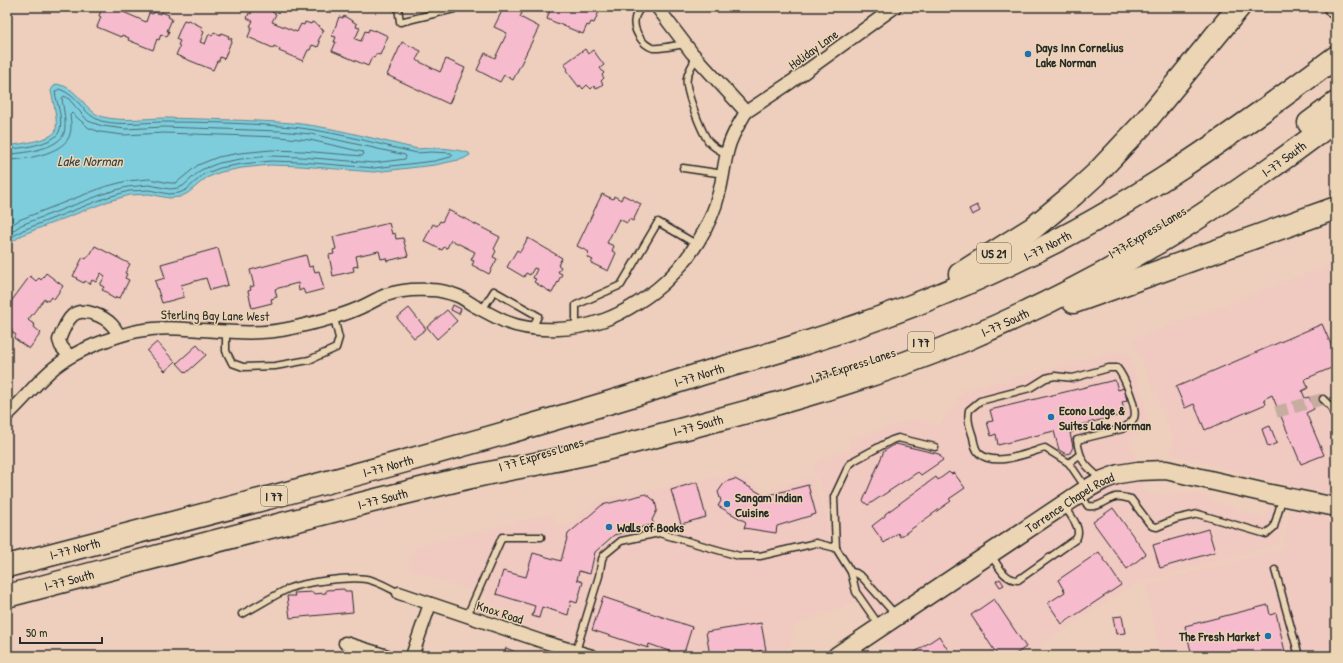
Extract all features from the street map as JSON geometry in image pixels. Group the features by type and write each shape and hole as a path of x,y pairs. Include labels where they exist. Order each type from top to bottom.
{"highway":[{"name":"US 21","path":"882,316 921,291 958,275 1012,242 1038,224 1073,195 1144,123 1173,89 1235,10"},
{"name":"I-77 North","path":"7,566 381,467 593,408 801,345 946,293 1016,261 1085,226 1118,207 1216,145 1336,57"},
{"name":"I 77 Express Lanes","path":"593,408 728,378 804,357 871,336 915,320 987,290 1071,249 1159,199 1224,156 1336,74"},
{"name":"I 77 Express Lanes","path":"461,480 594,438 811,379 886,355 967,324 1068,277 1144,235 1237,175 1336,103"},
{"name":"I-77 South","path":"7,596 238,535 461,480 597,451 744,412 853,380 906,362 965,340 1062,295 1144,251 1212,209 1336,120"},
{"path":"965,340 1336,208"}],"street":[{"path":"657,7 696,58 746,112"},
{"name":"Holiday Lane","path":"746,112 791,82 895,7"},
{"name":"Sterling Bay Lane West","path":"7,415 54,367 69,356 119,335 143,330 164,327 245,332 289,329 334,318 358,309 386,295 406,290 432,290 458,296 507,322 532,329 555,330 576,327 604,320 643,298 664,283 682,264 696,244 710,219 719,195 727,154 734,133 746,112"},
{"path":"69,356 61,346 59,340 71,317 77,312 85,312 107,320 119,335"},
{"name":"Torrence Chapel Road","path":"837,656 1084,492 1103,480 1119,474 1138,471 1166,470 1283,497 1336,507"},
{"name":"Knox Road","path":"399,593 592,656"},
{"path":"412,656 430,604"},
{"path":"350,648 387,656"}],"lane":[{"path":"398,7 400,22 458,7"},
{"path":"641,7 635,18 634,26 639,36 646,44 654,48 685,44"},
{"path":"696,58 686,80 689,96 697,119 708,141 713,146 727,154"},
{"path":"683,168 724,174"},
{"path":"576,327 576,305 621,284 658,222 696,244"},
{"path":"482,310 494,290 538,316 532,329"},
{"path":"226,331 226,351 232,363 243,367 275,366 309,360 336,348 340,338 334,318"},
{"path":"1103,480 1089,468 1079,455 1077,440 1122,429 1129,425 1134,417 1135,410 1122,374 1117,368 1109,368 1073,378 1055,376 1046,378 1030,388 980,402 969,410 968,418 975,448 979,454 987,458 998,460 1045,448 1069,462 1084,492 1088,506 1096,506 1115,497 1131,499 1152,526 1157,527 1176,519 1198,514 1266,534 1274,527 1283,497"},
{"path":"1323,399 1331,407 1336,420"},
{"path":"881,628 856,592 851,572 836,548 834,498 849,465 861,456 892,440 898,438 935,447"},
{"path":"1069,462 1079,455"},
{"path":"990,554 1007,577 1012,580 1018,580 1079,536 1078,529 1064,505"},
{"path":"576,651 599,576 602,559 604,555 621,541 659,533 739,556 760,556 816,543 836,548"},
{"path":"467,616 502,537 541,537"},
{"path":"1275,570 1299,656"},
{"path":"851,572 862,577 898,616"},
{"path":"242,614 292,587 313,583 354,578 366,579 399,593"}],"shaded area":[{"path":"1336,263 1336,656 1161,656 1146,585 1283,549 1294,486 1171,454 1174,439 1134,340"},
{"path":"1120,352 1129,354 1149,420 1143,431 1130,440 1145,494 1198,495 1265,519 1270,507 1284,512 1278,544 1131,585 1023,656 894,656 896,654 861,608 814,467 819,461 836,454 852,452 849,440 914,419 941,426 964,390"},
{"path":"734,474 766,491 812,477 855,602 794,625 788,656 633,656 619,654 481,612 487,596 408,568 416,547 552,514 555,524 567,526 600,500"}],"water":[{"name":"Lake Norman","path":"57,84 65,86 71,90 91,110 103,117 127,120 166,118 296,123 348,132 418,149 450,149 463,151 469,153 470,155 463,159 435,165 374,172 270,165 221,172 206,178 188,193 180,197 169,198 149,194 130,195 109,201 24,234 7,245 7,146 40,140 55,132 56,118 51,91"}],"building":[{"path":"96,7 123,7 121,11 146,22 149,13 153,14 154,12 160,14 161,12 169,15 168,17 172,19 167,31 169,31 167,37 161,34 159,40 157,39 153,50 128,40 129,38 122,35 121,37 97,27 101,17 99,16 101,10"},
{"path":"254,7 274,8 272,12 276,14 272,22 297,32 301,24 304,25 305,22 311,24 312,22 320,26 319,28 324,30 318,41 320,42 318,47 312,45 303,61 279,51 280,49 274,46 273,48 248,37 252,27 250,26 253,21 247,18 249,13 251,14"},
{"path":"504,7 510,7 522,13 520,17 539,27 513,80 504,75 500,82 477,70 485,53 495,58 507,33 494,27"},
{"path":"550,7 601,7 594,23 591,22 589,26 587,25 583,34 547,19"},
{"path":"344,16 357,24 356,27 360,28 355,39 361,41 365,31 368,32 369,29 388,36 380,55 376,54 374,58 372,57 368,66 332,51 336,42 334,42 336,37 332,36 339,17 343,18"},
{"path":"184,20 188,20 202,27 201,30 204,32 200,42 205,44 209,34 212,36 214,32 220,35 221,33 229,36 228,38 232,39 224,59 220,57 213,70 176,55 180,46 178,45 180,41 176,39"},
{"path":"402,42 421,51 416,60 440,72 446,59 465,68 449,104 387,75"},
{"path":"585,49 588,54 593,50 604,65 600,68 604,73 602,75 604,78 601,81 603,84 596,89 594,86 591,89 587,85 583,89 580,85 579,87 566,70 568,69 564,64"},
{"path":"602,194 613,199 614,196 621,200 623,195 641,204 633,221 629,219 627,223 619,219 607,243 614,246 612,251 616,253 608,271 591,263 593,260 587,257 589,252 577,246"},
{"path":"977,205 980,211 972,215 969,209"},
{"path":"448,210 500,237 494,249 496,251 493,257 497,259 489,274 472,265 474,261 471,260 475,252 451,240 447,248 444,247 442,250 424,241 433,224 437,226 440,221 442,222"},
{"path":"389,223 392,234 395,233 396,239 403,238 408,256 387,261 386,258 381,259 379,251 356,256 358,266 353,267 354,271 333,276 329,255 334,254 333,250 336,249 333,237"},
{"path":"528,238 562,258 558,265 561,267 558,272 562,274 552,293 534,282 536,279 533,278 537,269 534,268 530,275 526,273 524,277 507,267 517,250 520,252"},
{"path":"95,246 130,264 125,273 127,274 125,278 129,280 120,298 116,297 115,299 108,295 109,293 102,290 104,287 100,285 105,276 101,273 96,282 92,280 90,284 85,281 84,283 73,276 83,257 86,259"},
{"path":"218,248 228,285 210,290 206,278 181,285 184,297 162,303 155,281 165,278 161,264"},
{"path":"306,255 309,267 313,266 315,272 319,271 324,289 305,294 303,289 299,291 298,283 275,289 277,297 271,299 272,303 252,308 248,291 251,290 250,287 254,286 250,270"},
{"path":"46,273 63,286 54,299 51,297 48,301 44,299 28,320 35,325 34,327 41,333 29,349 14,338 16,335 7,325 7,307 30,276 36,281 39,278 41,280"},
{"path":"453,305 461,309 459,314 451,310"},
{"path":"409,308 426,329 414,338 397,318"},
{"path":"447,310 457,321 437,339 427,327"},
{"path":"1322,324 1336,356 1336,366 1305,379 1308,388 1302,391 1305,398 1309,397 1314,409 1306,413 1324,455 1301,464 1272,395 1264,399 1266,404 1205,430 1194,404 1185,408 1176,387"},
{"path":"157,342 175,362 165,371 147,351"},
{"path":"197,345 206,355 186,373 177,363"},
{"name":"Econo Lodge & Suites Lake Norman","path":"1115,380 1118,390 1124,388 1127,401 1122,402 1125,414 1072,427 1073,432 1070,433 1073,447 1070,453 1066,454 1059,450 1054,431 998,445 996,434 991,436 987,422 993,421 990,410"},
{"path":"1270,426 1277,443 1268,447 1262,429"},
{"path":"896,444 939,454 943,460 921,475 918,472 868,505 863,501 884,451"},
{"path":"949,472 951,474 954,473 965,488 949,499 951,501 900,537 898,533 884,543 872,526 885,516 885,514 936,477 938,480"},
{"path":"735,479 765,496 808,485 816,514 777,526 776,533 744,528 746,522 718,506 721,501 718,492 725,482"},
{"path":"697,482 706,517 681,524 671,490"},
{"path":"646,494 655,501 657,510 652,520 654,524 614,535 595,552 590,574 579,571 577,580 583,582 577,603 571,601 568,615 542,607 539,618 532,616 535,606 496,594 503,571 526,577 533,553 561,561 568,534 602,505"},
{"path":"1113,508 1146,554 1127,569 1093,522"},
{"path":"1208,529 1215,552 1160,568 1153,545"},
{"path":"1099,552 1121,585 1062,624 1048,603 1065,592 1058,580"},
{"path":"1000,579 1004,585 1000,587 996,581"},
{"path":"344,589 345,591 351,591 353,612 290,618 287,596 295,596 294,593 326,593 326,590"},
{"path":"603,597 692,627 683,656 649,644 648,648 592,630"},
{"path":"994,599 1026,647 1013,656 998,656 971,615"},
{"path":"1268,605 1270,615 1276,613 1286,656 1192,656 1185,626"},
{"path":"1122,616 1125,633 1116,634 1113,617"},
{"path":"761,623 766,650 732,656 710,656 706,632"},
{"path":"939,636 952,656 909,656"},
{"path":"506,648 523,655 523,656 503,656"},
{"path":"457,653 465,656 455,656"}],"tunnel":[{"path":"1276,412 1323,399"}],"place":[{"name":"Days Inn Cornelius Lake Norman","path":"1028,54"},
{"name":"Econo Lodge & Suites Lake Norman","path":"1051,417"},
{"name":"Sangam Indian Cuisine","path":"727,504"},
{"name":"Walls of Books","path":"609,527"},
{"name":"The Fresh Market","path":"1268,636"}]}
